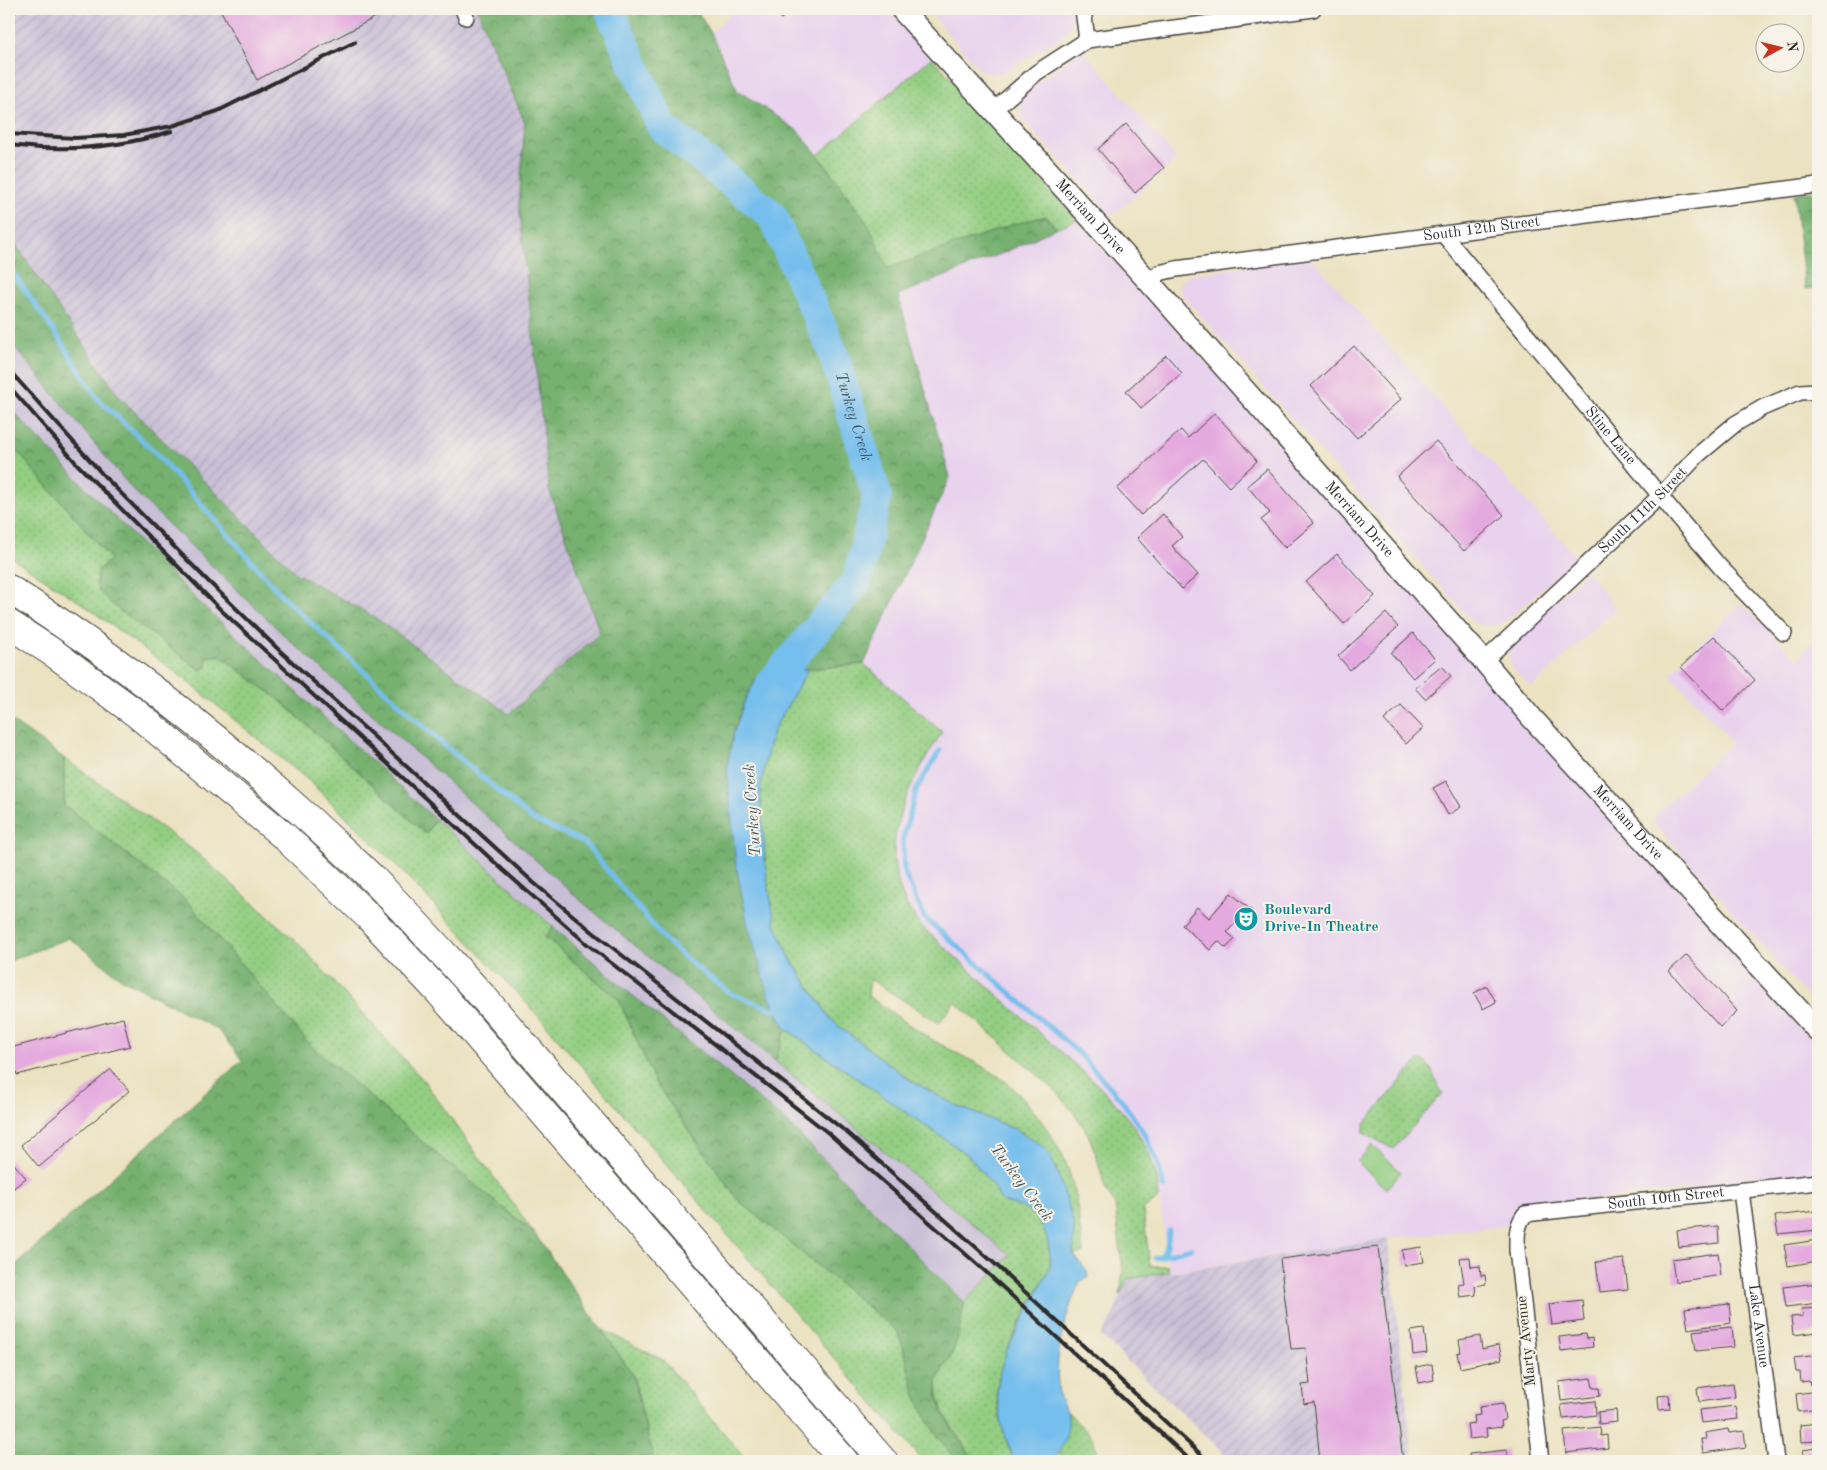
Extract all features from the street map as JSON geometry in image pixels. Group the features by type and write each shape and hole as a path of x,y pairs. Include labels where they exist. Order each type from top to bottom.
{"highway":[{"path":"9,589 100,650 213,736 268,782 371,877 424,931 484,998 883,1461"},
{"path":"9,624 55,654 137,714 284,836 369,917 453,1008 844,1461"}],"main road":[{"name":"Merriam Drive","path":"901,9 1150,283 1484,661 1532,718 1818,1031"}],"street":[{"path":"1083,9 1087,40"},
{"path":"993,111 1036,73 1087,40 1313,9"},
{"name":"South 12th Street","path":"1150,283 1159,273 1176,269 1818,185"},
{"name":"Stine Lane","path":"1443,234 1721,568 1784,633"},
{"name":"South 11th Street","path":"1484,661 1661,495 1699,454 1735,424 1762,408 1800,392 1818,391"},
{"name":"South 10th Street","path":"1519,1222 1524,1214 1818,1182"},
{"name":"Lake Avenue","path":"1741,1191 1776,1461"},
{"name":"Marty Avenue","path":"1519,1222 1517,1250 1541,1461"}],"shaded area":[{"path":"9,9 477,9 525,123 519,204 549,489 600,633 509,714 374,617 297,574 118,395 9,235"},
{"path":"736,9 887,9 932,57 818,155 798,131 737,90 711,33"},
{"path":"927,9 1074,9 1074,15 1072,25 1060,38 1006,71 993,75 980,70"},
{"path":"1083,50 1177,159 1112,216 1022,119 1020,110 1021,100 1025,91"},
{"path":"1077,220 1818,1038 1818,1174 1526,1207 1520,1209 1514,1215 1511,1225 1388,1239 1169,1272 1157,1177 921,926 908,907 898,881 893,858 895,833 901,810 922,764 864,664 950,477 898,295 1008,251"},
{"path":"1310,257 1577,558 1503,623 1488,626 1476,624 1471,620 1183,296 1180,288 1181,281 1189,275"},
{"path":"9,340 133,490 285,636 587,906 1010,1255 964,1303 787,1122 626,990 553,927 202,604 79,481 9,407"},
{"path":"1587,571 1616,609 1532,687 1511,665 1510,645"},
{"path":"1741,603 1798,660 1818,637 1818,1009 1655,824 1655,815 1731,744 1722,730 1670,674"},
{"path":"1388,1239 1413,1461 1232,1461 1101,1336 1113,1315 1127,1279"}],"green space":[{"path":"477,9 696,9 711,33 737,90 798,131 818,155 868,224 888,268 1011,225 1046,216 1056,228 1008,251 898,295 950,477 864,664 761,673 746,697 734,732 727,766 736,865 748,926 769,996 786,1029 775,1061 587,906 285,636 133,490 9,340 9,235 118,395 297,574 374,617 509,714 600,633 549,489 519,204 525,123"},
{"path":"932,57 1077,220 1056,228 1046,216 1011,225 888,269 868,224 818,155"},
{"path":"1818,191 1818,288 1805,289 1794,194"},
{"path":"9,407 79,481 201,604 435,819 426,834 282,702 219,655 207,657 207,667 200,670 114,606 99,592 96,583 98,570 111,559 9,442"},
{"path":"9,442 111,559 98,570 207,657 219,655 282,702 427,834 435,819 553,927 545,937 619,1000 656,1084 738,1200 897,1331 913,1387 920,1404 944,1446 957,1461 923,1461 532,1009 399,868 309,781 186,680 84,605 9,556"},
{"path":"864,664 942,732 908,794 895,838 894,861 898,884 908,907 921,926 1100,1087 1135,1128 1149,1153 1157,1177 1159,1198 1143,1210 1150,1266 1168,1266 1169,1272 1127,1279 1120,1295 1123,1271 1115,1204 1106,1191 1097,1157 1088,1134 1058,1093 955,1002 939,1023 870,979 868,996 923,1034 1003,1079 1034,1111 1058,1147 1068,1170 1077,1206 1083,1253 1073,1254 1074,1227 1069,1207 1064,1192 1041,1145 1019,1131 955,1105 910,1080 842,1029 830,1018 790,958 775,924 766,872 760,792 773,731 808,669"},
{"path":"9,719 64,758 64,805 188,902 312,1047 414,1135 535,1234 633,1375 654,1461 9,1461 9,1271 242,1060 218,1030 122,979 69,938 9,961"},
{"path":"64,758 197,853 298,943 424,1081 535,1234 414,1135 312,1047 188,902 64,805"},
{"path":"553,927 626,990 789,1124 964,1303 956,1343 938,1378 937,1392 949,1424 974,1461 957,1461 944,1446 934,1430 916,1395 897,1331 738,1200 656,1084 619,1000 545,937"},
{"path":"786,1029 969,1156 1002,1201 1025,1209 1038,1220 1042,1227 1048,1243 1050,1268 1010,1343 1004,1359 997,1391 1000,1416 1014,1461 974,1461 945,1416 939,1400 937,1383 942,1370 951,1357 964,1303 1010,1255 775,1061"},
{"path":"1423,1060 1430,1067 1443,1093 1393,1149 1364,1133 1364,1124 1417,1062"},
{"path":"1372,1145 1401,1172 1386,1189 1357,1162"},
{"path":"601,1329 663,1360 747,1461 654,1461 633,1375"},
{"path":"1068,1412 1092,1437 1101,1461 1069,1461 1059,1454 1068,1423"}],"water":[{"path":"808,669 773,731 760,792 766,872 775,924 790,958 830,1018 842,1029 910,1080 955,1105 1019,1131 1041,1145 1056,1168 1074,1227 1073,1254 1087,1271 1088,1278 1080,1281 1069,1309 1061,1338 1057,1374 1061,1401 1067,1412 1068,1426 1060,1451 1053,1461 1014,1461 1002,1427 997,1392 1000,1371 1007,1350 1050,1268 1046,1235 1038,1220 1025,1209 1002,1202 995,1189 969,1156 786,1029 769,996 748,926 736,865 727,766 734,732 746,697 761,673"}],"building":[{"path":"220,9 391,9 257,80"},
{"path":"773,9 793,9 781,19"},
{"path":"1126,124 1164,168 1135,193 1098,149"},
{"path":"1354,346 1401,399 1357,438 1311,386"},
{"path":"1166,355 1182,373 1141,408 1126,391"},
{"path":"1215,413 1257,461 1229,487 1203,459 1141,515 1117,489 1181,430 1188,438"},
{"path":"1436,441 1504,515 1464,551 1397,477"},
{"path":"1267,469 1314,523 1285,548 1261,520 1270,513 1247,486"},
{"path":"1163,514 1182,537 1172,546 1198,575 1182,589 1137,538"},
{"path":"1337,554 1375,596 1344,624 1306,582"},
{"path":"1386,613 1398,627 1350,670 1338,656"},
{"path":"1413,633 1435,659 1413,678 1391,653"},
{"path":"1714,636 1755,680 1723,711 1681,667"},
{"path":"1442,666 1451,676 1425,699 1415,688"},
{"path":"1401,705 1423,728 1406,744 1384,720"},
{"path":"1446,781 1461,807 1448,815 1433,788"},
{"path":"1231,893 1253,912 1247,919 1243,915 1227,932 1235,939 1226,948 1218,941 1210,950 1182,925 1197,907 1209,918"},
{"path":"1687,955 1737,1011 1720,1027 1669,971"},
{"path":"1487,986 1496,1002 1483,1009 1474,993"},
{"path":"123,1018 130,1046 17,1075 10,1048"},
{"path":"111,1069 129,1091 39,1167 21,1145"},
{"path":"9,1158 26,1178 9,1192"},
{"path":"1818,1211 1818,1230 1778,1234 1775,1216"},
{"path":"1718,1226 1719,1243 1679,1247 1677,1230"},
{"path":"1818,1240 1818,1261 1788,1266 1784,1245"},
{"path":"1378,1247 1403,1461 1320,1461 1314,1402 1304,1404 1302,1385 1310,1384 1306,1348 1291,1349 1280,1259"},
{"path":"1421,1247 1424,1262 1404,1265 1402,1250"},
{"path":"1718,1253 1721,1275 1675,1282 1672,1259"},
{"path":"1470,1257 1471,1267 1480,1266 1481,1276 1485,1275 1486,1284 1475,1286 1476,1295 1460,1297 1458,1284 1464,1283 1460,1258"},
{"path":"1624,1259 1628,1289 1600,1292 1596,1262"},
{"path":"1818,1283 1818,1303 1786,1307 1783,1287"},
{"path":"1582,1300 1584,1321 1552,1325 1549,1304"},
{"path":"1729,1304 1731,1323 1688,1329 1685,1309"},
{"path":"1818,1308 1818,1332 1793,1335 1791,1317 1803,1316 1802,1309"},
{"path":"1732,1327 1734,1347 1696,1351 1693,1331"},
{"path":"1424,1329 1427,1353 1413,1355 1411,1331"},
{"path":"1586,1334 1587,1339 1592,1338 1593,1347 1561,1351 1559,1337"},
{"path":"1480,1336 1482,1349 1499,1345 1502,1359 1460,1368 1457,1353 1461,1352 1459,1340"},
{"path":"1818,1355 1818,1384 1810,1385 1809,1381 1801,1382 1800,1372 1796,1372 1794,1358"},
{"path":"1432,1364 1434,1380 1419,1383 1416,1367"},
{"path":"1591,1378 1593,1388 1599,1388 1600,1396 1561,1401 1559,1382"},
{"path":"1733,1383 1735,1397 1699,1402 1697,1388"},
{"path":"1818,1391 1818,1409 1798,1412 1796,1394"},
{"path":"1669,1395 1670,1409 1659,1410 1658,1396"},
{"path":"1595,1401 1596,1415 1563,1419 1561,1405"},
{"path":"1503,1404 1505,1420 1501,1421 1502,1427 1486,1429 1487,1437 1469,1439 1467,1424 1475,1423 1474,1416 1480,1415 1479,1407"},
{"path":"1736,1406 1738,1419 1701,1423 1699,1410"},
{"path":"1616,1410 1617,1422 1599,1424 1598,1412"},
{"path":"1818,1423 1818,1441 1801,1442 1800,1425"},
{"path":"1600,1427 1601,1436 1607,1435 1608,1448 1566,1453 1564,1431"},
{"path":"1728,1429 1729,1433 1744,1431 1746,1447 1703,1453 1701,1439 1706,1439 1705,1433"},
{"path":"1818,1448 1818,1461 1805,1461 1803,1450"},
{"path":"1507,1450 1508,1461 1470,1461 1469,1454"}],"waterway":[{"name":"Turkey Creek","path":"609,9 662,127 772,215 833,352 877,496 857,581 771,683 764,707"},
{"path":"9,267 60,340 97,398 155,452 285,599 444,745 533,820 584,842 665,940 696,967 730,993 775,1010 782,1009"},
{"path":"940,751 917,788 903,838 904,872 924,917 1081,1055 1120,1098 1146,1136 1158,1163 1164,1188"},
{"path":"1161,1257 1167,1246 1169,1231"},
{"path":"1155,1258 1191,1248"}],"railway":[{"path":"9,134 75,138 124,135 172,126 218,111 355,42"},
{"path":"9,145 50,148 91,147 132,141 172,131"},
{"path":"9,370 104,476 209,582 278,649 534,883 594,933 845,1131 995,1264 1208,1461"},
{"path":"9,386 77,464 222,611 503,870 587,944 827,1132 986,1272 1191,1461"}],"place":[{"name":"Boulevard Drive-In Theatre","path":"1246,919"}]}
